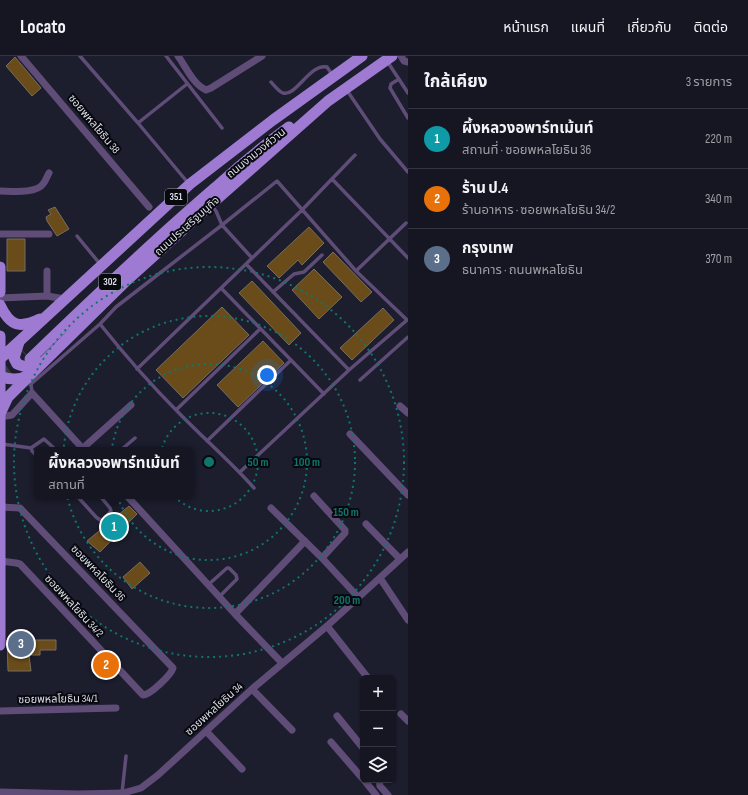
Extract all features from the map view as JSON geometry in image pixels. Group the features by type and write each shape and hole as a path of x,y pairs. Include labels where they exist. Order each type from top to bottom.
{"main road":[{"name":"351","path":"0,359 190,184 230,152 362,56"},
{"name":"ถนนประเสริฐมนูกิจ","path":"0,415 8,397 125,282 210,204 328,101 389,58"},
{"name":"ถนนงามวงศ์วาน","path":"316,89 293,112 179,209 127,256 28,356 192,207 270,141 299,119 328,101"},
{"path":"0,267 0,292"},
{"path":"0,305 6,317 12,322 24,325 47,316"},
{"path":"0,336 0,645"},
{"path":"20,341 14,358 17,364 27,368 32,367 46,359"},
{"path":"0,376 11,380 16,380 31,374"},
{"path":"0,397 22,383"}],"street":[{"name":"ซอยพหลโยธิน 38","path":"21,56 149,207"},
{"path":"181,57 196,82 206,90 262,56"},
{"path":"401,56 404,61 408,62"},
{"path":"0,191 25,191 40,188 49,173"},
{"path":"0,234 49,234"},
{"path":"47,271 47,296"},
{"path":"0,298 47,296 65,299"},
{"path":"0,415 12,415 32,393 82,447"},
{"path":"86,447 131,405"},
{"path":"400,406 408,413"},
{"path":"350,434 408,496"},
{"path":"314,496 345,530 345,533 322,558"},
{"path":"130,499 282,664"},
{"name":"ซอยพหลโยธิน 36","path":"1,507 20,508 173,668 171,673 148,694 143,695"},
{"path":"271,508 322,558 358,597"},
{"path":"366,524 400,559"},
{"path":"235,614 305,541"},
{"name":"ซอยพหลโยธิน 34","path":"0,792 123,794 141,788 152,780 252,689 327,626 408,552"},
{"name":"ซอยพหลโยธิน 34/2","path":"1,561 20,564 143,695"},
{"path":"380,578 408,620"},
{"path":"327,626 366,675"},
{"path":"252,689 292,730"},
{"name":"ซอยพหลโยธิน 34/1","path":"0,711 116,708"},
{"path":"401,714 408,722"},
{"path":"337,716 362,747"},
{"path":"206,731 242,769"},
{"path":"332,742 360,776"},
{"path":"366,783 376,795"},
{"path":"380,783 380,786 388,795"}],"lane":[{"path":"80,56 190,184"},
{"path":"166,56 222,128"},
{"path":"389,58 399,79 408,93"},
{"path":"271,82 281,92 285,93 289,92 318,68 323,66 327,67 334,77"},
{"path":"399,79 391,84 390,88 408,118"},
{"path":"138,123 187,84"},
{"path":"345,88 380,139 408,172"},
{"path":"137,369 222,289 355,155"},
{"path":"332,179 408,258"},
{"path":"32,393 31,384 100,324 116,307 277,181 356,271 408,320 349,370 240,472"},
{"path":"210,204 216,211 222,225 252,258"},
{"path":"356,271 406,223"},
{"path":"77,236 101,265"},
{"path":"273,292 292,275 304,272 322,255"},
{"path":"246,264 349,370"},
{"path":"222,289 324,394"},
{"path":"100,324 137,369 176,410 240,472 254,488"},
{"path":"176,410 260,329"},
{"path":"360,380 408,337"},
{"path":"207,441 291,360"},
{"path":"124,447 135,438"},
{"path":"0,444 32,448 44,439 53,447"},
{"path":"32,448 31,450 34,453"},
{"path":"80,499 100,520 104,519 111,511 102,499"},
{"path":"208,585 227,568 229,568 236,575 237,579 219,597"},
{"path":"123,794 126,756"}],"building":[{"path":"15,57 41,88 32,96 6,66"},
{"path":"55,207 69,229 57,236 46,217 51,214 48,210"},
{"path":"309,227 324,243 302,265 298,260 279,278 267,266"},
{"path":"7,239 25,239 25,271 7,271"},
{"path":"333,252 372,292 361,302 323,262"},
{"path":"314,269 342,297 319,319 292,290"},
{"path":"252,281 301,333 289,345 239,293"},
{"path":"222,307 249,335 183,398 156,370"},
{"path":"383,308 394,320 352,360 340,348"},
{"path":"263,341 284,363 238,407 217,385"},
{"path":"129,506 137,514 100,552 87,541"},
{"path":"140,562 150,573 132,589 123,577"},
{"path":"7,640 56,640 56,650 40,650 40,655 29,655 31,671 8,671"}],"tunnel":[{"path":"0,376 26,354"}],"place":[{"name":"ผึ้งหลวงอพาร์ทเม้นท์","path":"114,527"},
{"name":"กรุงเทพ","path":"21,644"},
{"name":"ร้าน ป.4","path":"106,665"}]}
